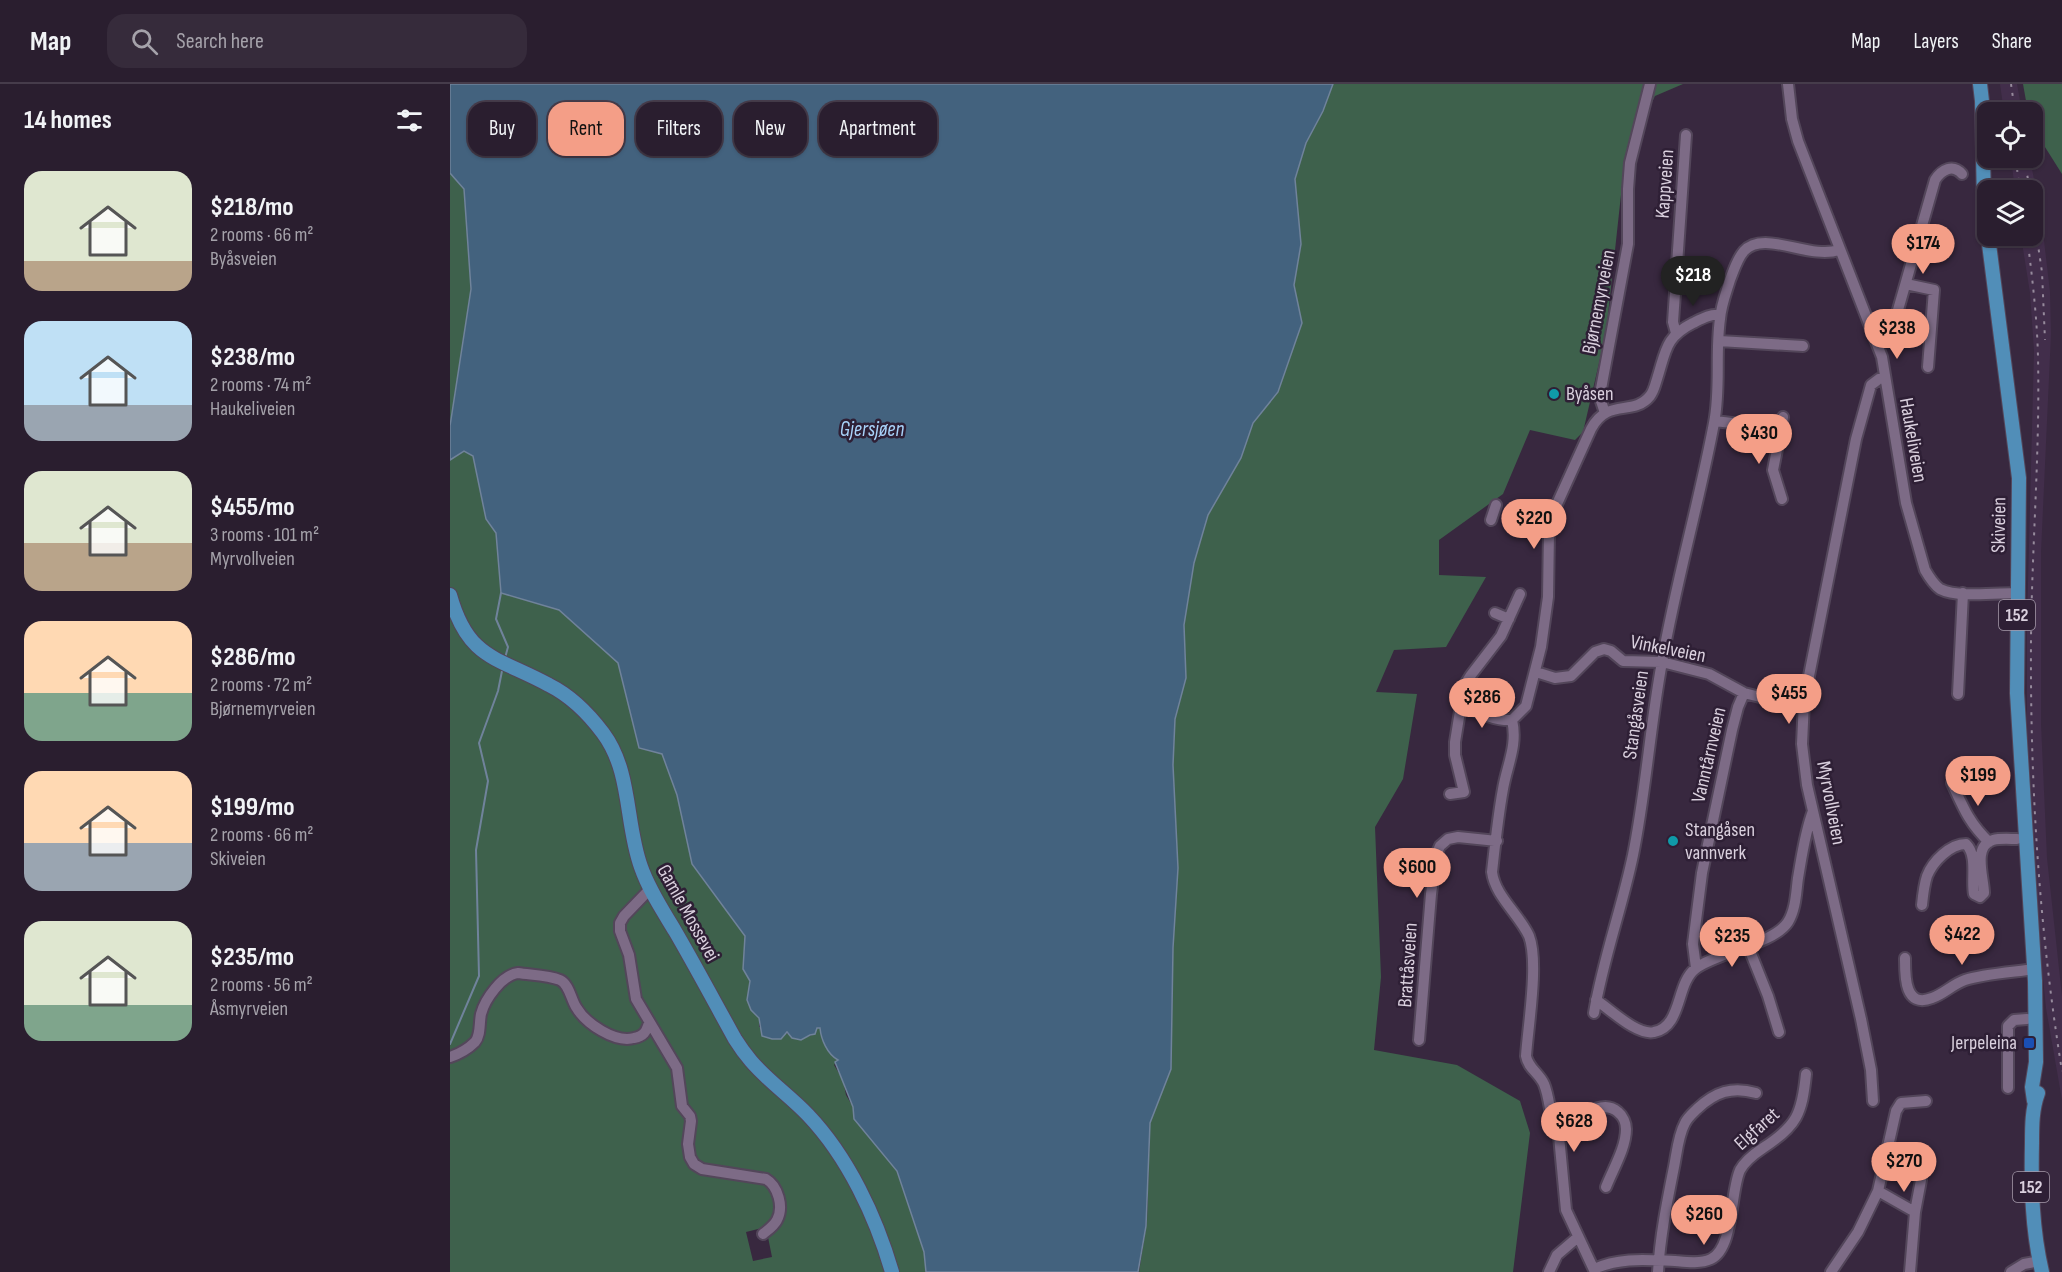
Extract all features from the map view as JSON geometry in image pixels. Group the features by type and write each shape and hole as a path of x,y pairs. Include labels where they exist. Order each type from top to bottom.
{"main road":[{"name":"Skiveien","path":"1980,84 1984,205 2018,467 2016,663 2018,733 2035,969 2036,1062 2040,1074 2032,1125 2032,1196 2041,1266"},
{"name":"Gamle Mossevei","path":"450,595 459,621 471,641 480,650 498,662 568,696 592,718 606,736 623,776 634,845 650,889 735,1039 751,1062 798,1105 828,1139 864,1200 880,1236 892,1272"}],"street":[{"name":"Bjørnemyrveien","path":"1605,413 1601,401 1601,389 1628,244 1630,164 1650,84"},
{"name":"Haukeliveien","path":"1788,84 1792,119 1798,141 1882,357 1906,503 1925,570 1930,580 1945,591 2018,593"},
{"name":"Kappveien","path":"1676,333 1673,322 1686,135"},
{"path":"1878,344 1885,341 1892,331 1935,180 1948,169 1956,169 1962,174"},
{"name":"Stangåsveien","path":"1594,1013 1603,964 1633,857 1662,662 1715,422 1719,379 1720,315 1739,259 1744,250 1753,245 1762,242 1773,243 1818,253 1839,249"},
{"path":"1906,284 1934,290 1928,367"},
{"path":"1459,703 1495,720 1512,720 1526,706 1536,672 1546,622 1549,531 1552,515 1591,429 1598,418 1605,413 1636,405 1647,399 1655,387 1665,351 1676,333 1709,315 1720,315"},
{"path":"1719,341 1803,346"},
{"name":"Myrvollveien","path":"1873,1101 1871,1070 1861,1019 1813,811 1802,744 1804,701 1856,439 1871,385 1885,378"},
{"path":"1782,499 1773,470 1783,417"},
{"path":"1715,422 1781,429"},
{"path":"1491,520 1496,505"},
{"path":"1958,694 1963,593"},
{"path":"1450,794 1464,792 1455,755 1459,694 1496,643 1520,594"},
{"path":"1495,613 1509,619"},
{"name":"Vinkelveien","path":"1536,672 1555,678 1571,676 1595,652 1604,649 1611,651 1623,661 1662,662 1709,674 1744,693 1760,697 1804,701"},
{"name":"Vanntårnveien","path":"1696,968 1693,944 1702,873 1734,722 1744,693"},
{"path":"1512,720 1515,732 1514,746 1502,790 1492,872 1494,884 1524,924 1533,952 1526,1056 1530,1067 1544,1084 1550,1101 1554,1129 1559,1136 1564,1203 1594,1270"},
{"path":"1952,783 1963,811 1975,829 1989,842"},
{"path":"1596,1000 1627,1023 1647,1032 1658,1031 1670,1020 1680,1001 1686,982 1696,968 1783,928 1794,906 1807,827 1813,811"},
{"name":"Brattåsveien","path":"1419,1040 1436,855 1440,846 1448,839 1458,837 1497,842"},
{"path":"1923,905 1926,879 1931,868 1944,853 1963,843 1971,850 1974,894 1977,897 1982,895 1984,882 1981,856 1989,842 2018,839"},
{"path":"650,889 620,923 620,930 629,955 636,999 677,1068 682,1106 691,1121 688,1144 690,1157 694,1164 702,1169 718,1173 766,1179 772,1182 777,1192 780,1214 776,1223 763,1234"},
{"path":"1748,946 1768,996 1779,1032"},
{"path":"1905,958 1907,989 1911,994 1924,1000 1932,999 1968,979 2035,969"},
{"path":"450,1057 459,1054 476,1041 485,1004 504,979 512,974 560,980 566,986 579,1012 590,1022 613,1036 631,1039 640,1037 646,1032 649,1023"},
{"path":"2008,1088 2008,1026 2014,1020 2027,1019"},
{"path":"1658,1272 1661,1238 1681,1131 1687,1120 1717,1093 1728,1090 1750,1091 1749,1078"},
{"name":"Elgfaret","path":"1594,1270 1613,1262 1629,1260 1699,1262 1712,1259 1719,1253 1728,1230 1740,1170 1748,1160 1779,1137 1796,1118 1802,1106 1803,1080"},
{"path":"1831,1272 1858,1232 1878,1191 1896,1111 1901,1103 1926,1101"},
{"path":"1559,1136 1594,1109 1607,1107 1619,1113 1626,1125 1625,1135 1606,1187"},
{"path":"1910,1272 1915,1212 1921,1180"},
{"path":"1878,1191 1915,1212"},
{"path":"1549,1272 1557,1255 1578,1237"},
{"path":"2011,1272 2024,1264 2041,1266"}],"shaded area":[{"path":"2000,84 2017,84 2020,102 2003,102"},
{"path":"2012,168 2032,168 2034,180 2014,180"},
{"path":"2043,232 2050,292 2051,334 2041,552 2041,724 2047,858 2062,996 2062,1100 2046,1008 2042,969 2027,724 2027,622 2034,351 2030,293 2023,246 2043,246"}],"green space":[{"path":"1333,84 1683,84 1655,96 1625,158 1606,333 1583,432 1575,440 1530,430 1503,494 1439,540 1439,575 1486,577 1446,647 1394,650 1376,692 1417,694 1403,779 1375,827 1381,977 1374,1050 1457,1065 1520,1101 1530,1133 1513,1272 1139,1272 1147,1221 1150,1123 1171,1069 1173,948 1178,868 1173,765 1175,719 1186,678 1184,625 1194,562 1208,515 1241,458 1253,423 1278,392 1302,323 1294,285 1301,244 1295,179 1306,143 1323,111"},
{"path":"2023,84 2062,84 2062,174 2043,144 2043,102 2026,102"},
{"path":"450,173 464,189 471,289 450,426"},
{"path":"464,451 473,456 486,519 496,532 501,593 559,610 618,663 639,748 662,753 677,795 692,864 745,936 743,969 750,981 751,1010 759,1018 759,1027 804,1038 815,1034 817,1028 820,1028 826,1046 838,1060 834,1065 843,1080 846,1095 853,1107 854,1119 897,1171 924,1252 926,1272 450,1272 450,460","holes":["766,1227 772,1257 753,1261 746,1232"]}],"water":[{"name":"Gjersjøen","path":"450,84 1333,84 1323,111 1306,143 1295,179 1301,244 1294,285 1302,323 1278,392 1253,423 1241,458 1208,515 1194,563 1184,625 1186,678 1175,719 1173,765 1178,868 1173,948 1171,1069 1150,1123 1146,1226 1138,1272 926,1272 924,1252 897,1171 854,1119 853,1107 835,1062 838,1060 825,1046 820,1028 817,1028 815,1034 801,1040 792,1038 787,1032 781,1039 762,1036 759,1018 751,1010 747,1000 750,981 743,969 745,936 692,864 677,795 662,754 639,748 618,663 559,610 501,593 496,533 486,519 473,456 464,451 450,460 450,426 471,289 464,189 450,173"}],"waterway":[{"path":"501,593 496,619 508,647 505,658"},
{"path":"450,1044 479,976 476,850 488,781 479,743 498,691 502,671"}],"railway":[{"path":"2011,84 2014,102"},
{"path":"2026,168 2028,180"},
{"path":"2017,169 2019,180"},
{"path":"2028,246 2038,357 2031,638 2034,801 2047,964 2062,1071"},
{"path":"2038,246 2042,272 2045,340"}],"place":[{"name":"Byåsen","path":"1554,394"},
{"name":"Stangåsen vannverk","path":"1673,841"},
{"name":"Jerpeleina","path":"2029,1043"}]}
